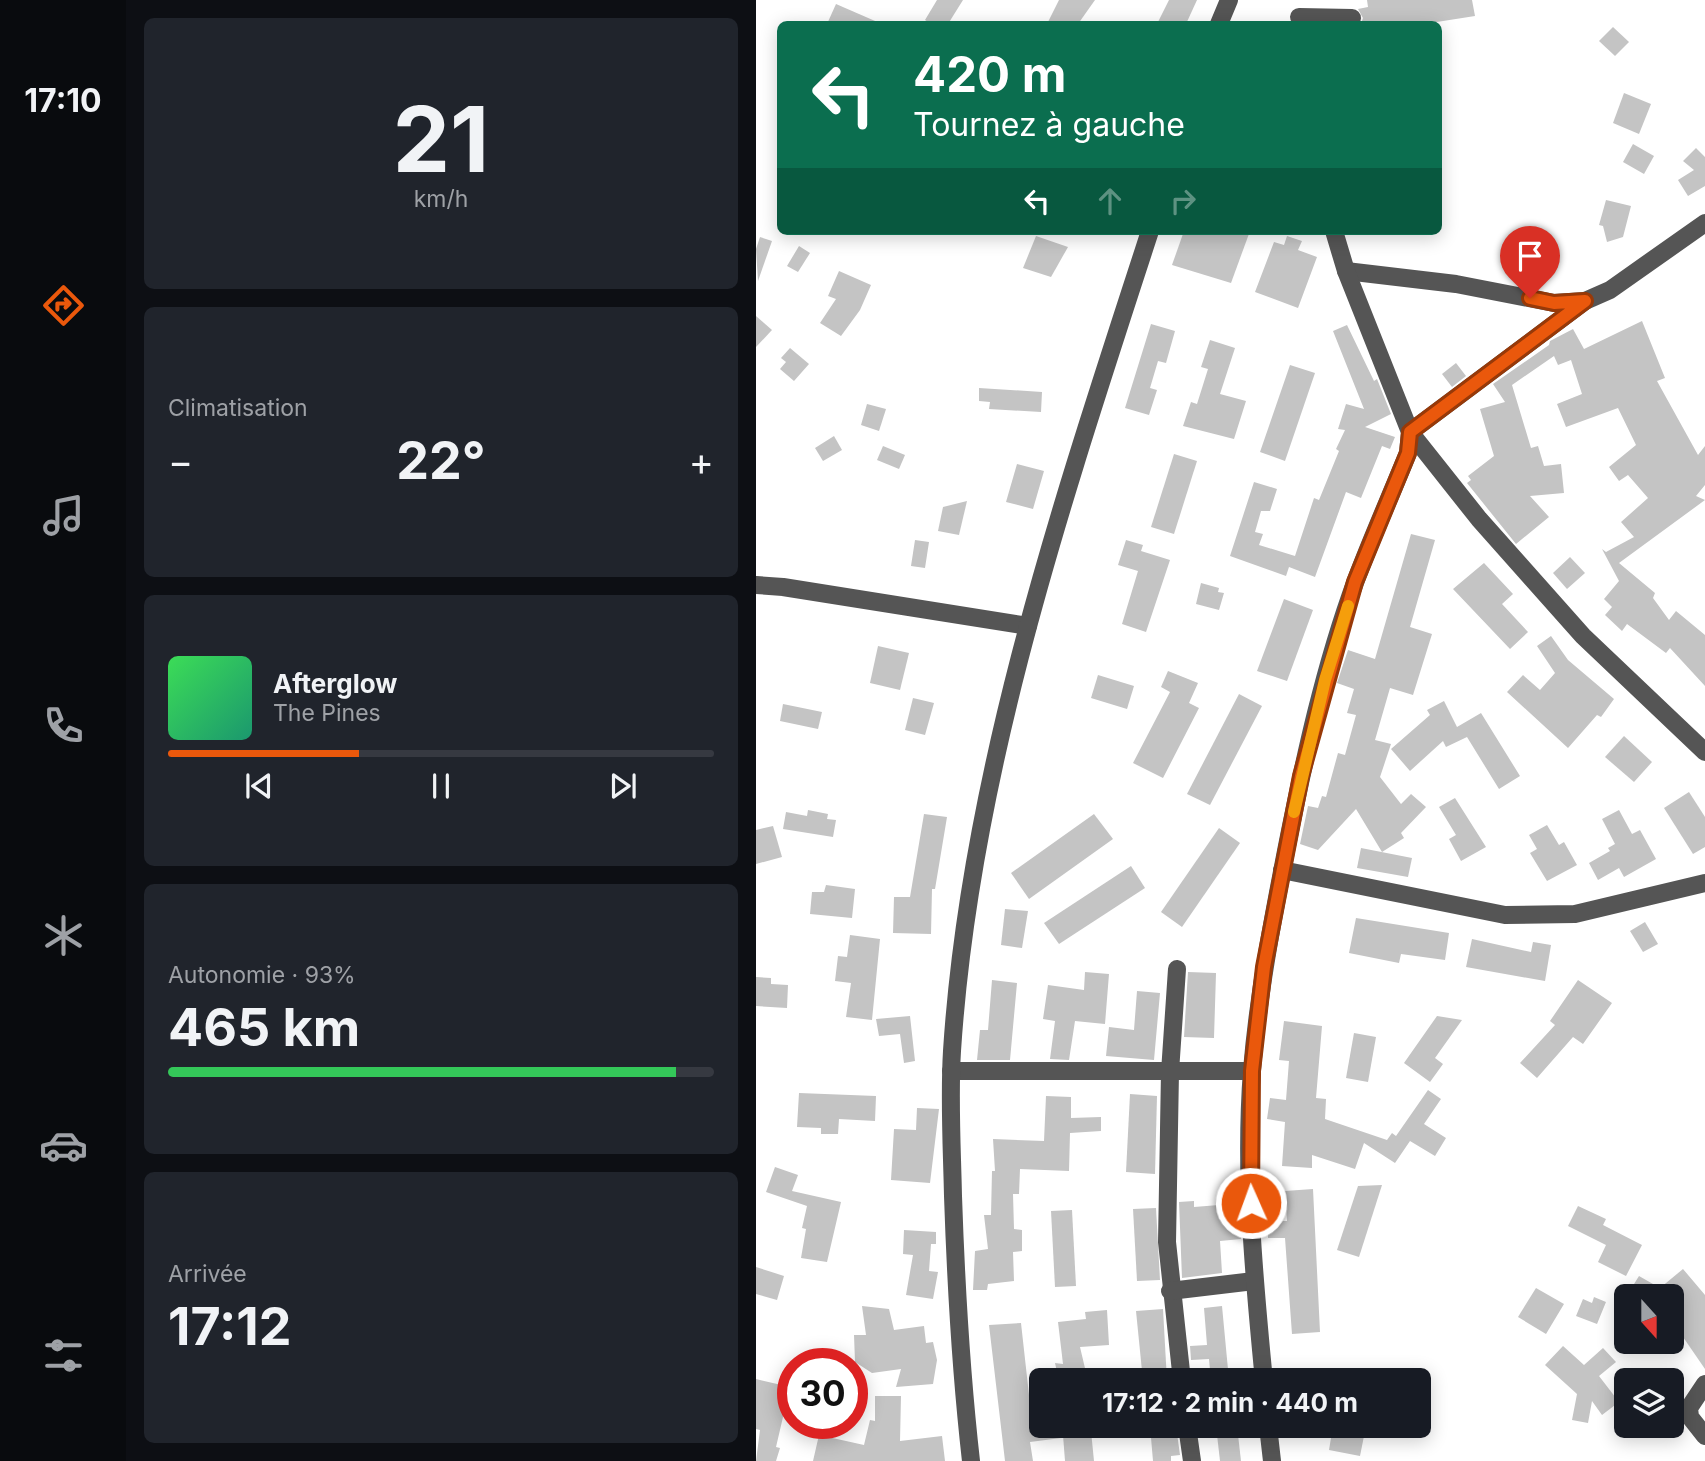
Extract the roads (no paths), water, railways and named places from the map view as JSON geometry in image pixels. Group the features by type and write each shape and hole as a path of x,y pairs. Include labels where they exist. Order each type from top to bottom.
{"street":[{"path":"1220,21 1229,0"},
{"path":"1299,14 1352,18"},
{"path":"1263,1368 1254,1281 1249,1177 1252,1071 1264,967 1301,776 1325,680 1355,582 1408,453 1410,432 1585,301 1641,270 1705,223"},
{"path":"971,1461 956,1275 951,1071 966,925 1000,735 1028,626 1149,235"},
{"path":"1335,235 1346,271 1410,432 1479,519 1583,636 1705,752"},
{"path":"1346,271 1456,284 1554,303 1585,301"},
{"path":"756,585 1028,626"},
{"path":"1282,870 1506,915 1575,915 1705,884"},
{"path":"1177,969 1170,1072 1167,1242 1170,1291 1180,1368"},
{"path":"951,1071 1252,1071"},
{"path":"1170,1291 1254,1281"},
{"path":"1705,1384 1689,1408 1690,1417 1705,1436"},
{"path":"1189,1438 1192,1461"},
{"path":"1269,1438 1272,1461"}]}
